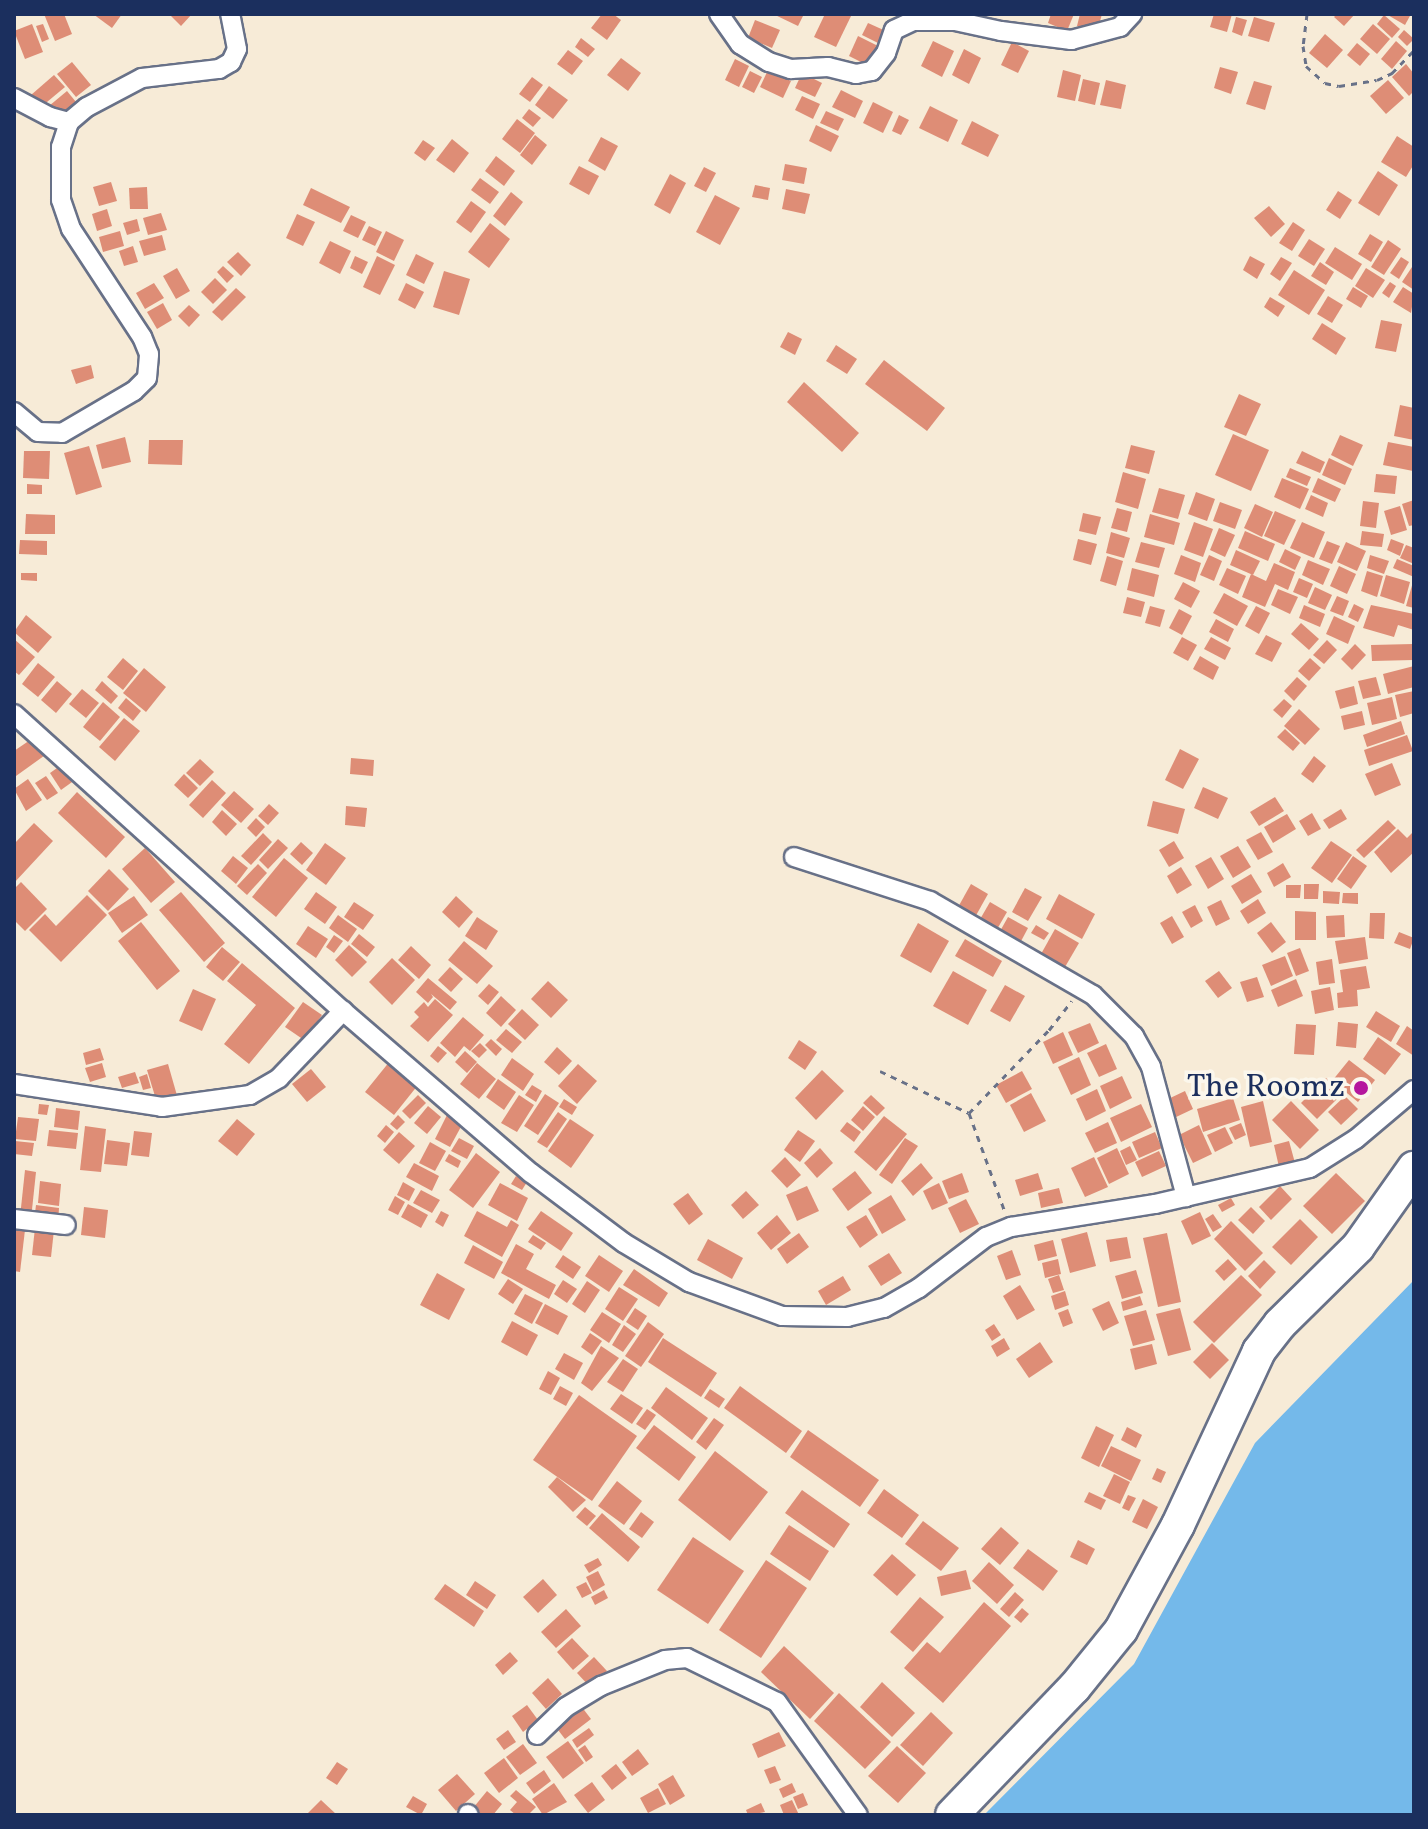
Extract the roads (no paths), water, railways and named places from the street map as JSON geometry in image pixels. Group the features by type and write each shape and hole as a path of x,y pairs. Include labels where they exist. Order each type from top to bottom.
{"highway":[{"path":"952,1815 999,1769 1113,1641 1178,1525 1259,1351 1280,1324 1358,1247 1414,1168"}],"street":[{"path":"14,412 38,432 62,433 134,391 149,372 149,354 142,337 86,256 61,200 61,147 69,122 87,107 142,78 219,69 231,62 237,49 230,14"},
{"path":"719,14 740,44 769,62 791,69 828,67 856,74 872,71 886,53 894,30 913,21 955,21 1001,31 1071,40 1120,27 1132,14"},
{"path":"14,98 50,117 69,122"},
{"path":"14,714 343,1011 531,1173 624,1243 689,1282 782,1316 847,1317 884,1308 919,1288 986,1237 1011,1227 1186,1197 1310,1168 1356,1139 1414,1090"},
{"path":"794,857 930,901 1083,987 1134,1036 1151,1067 1186,1197"},
{"path":"14,1084 162,1107 250,1095 279,1078 343,1011"},
{"path":"14,1219 66,1225"},
{"path":"537,1735 566,1707 601,1686 665,1660 687,1658 777,1702 858,1815"}],"water":[{"path":"1414,1280 1414,1815 984,1815 1134,1664 1255,1443"}],"place":[{"name":"The Roomz","path":"1361,1088"}]}
